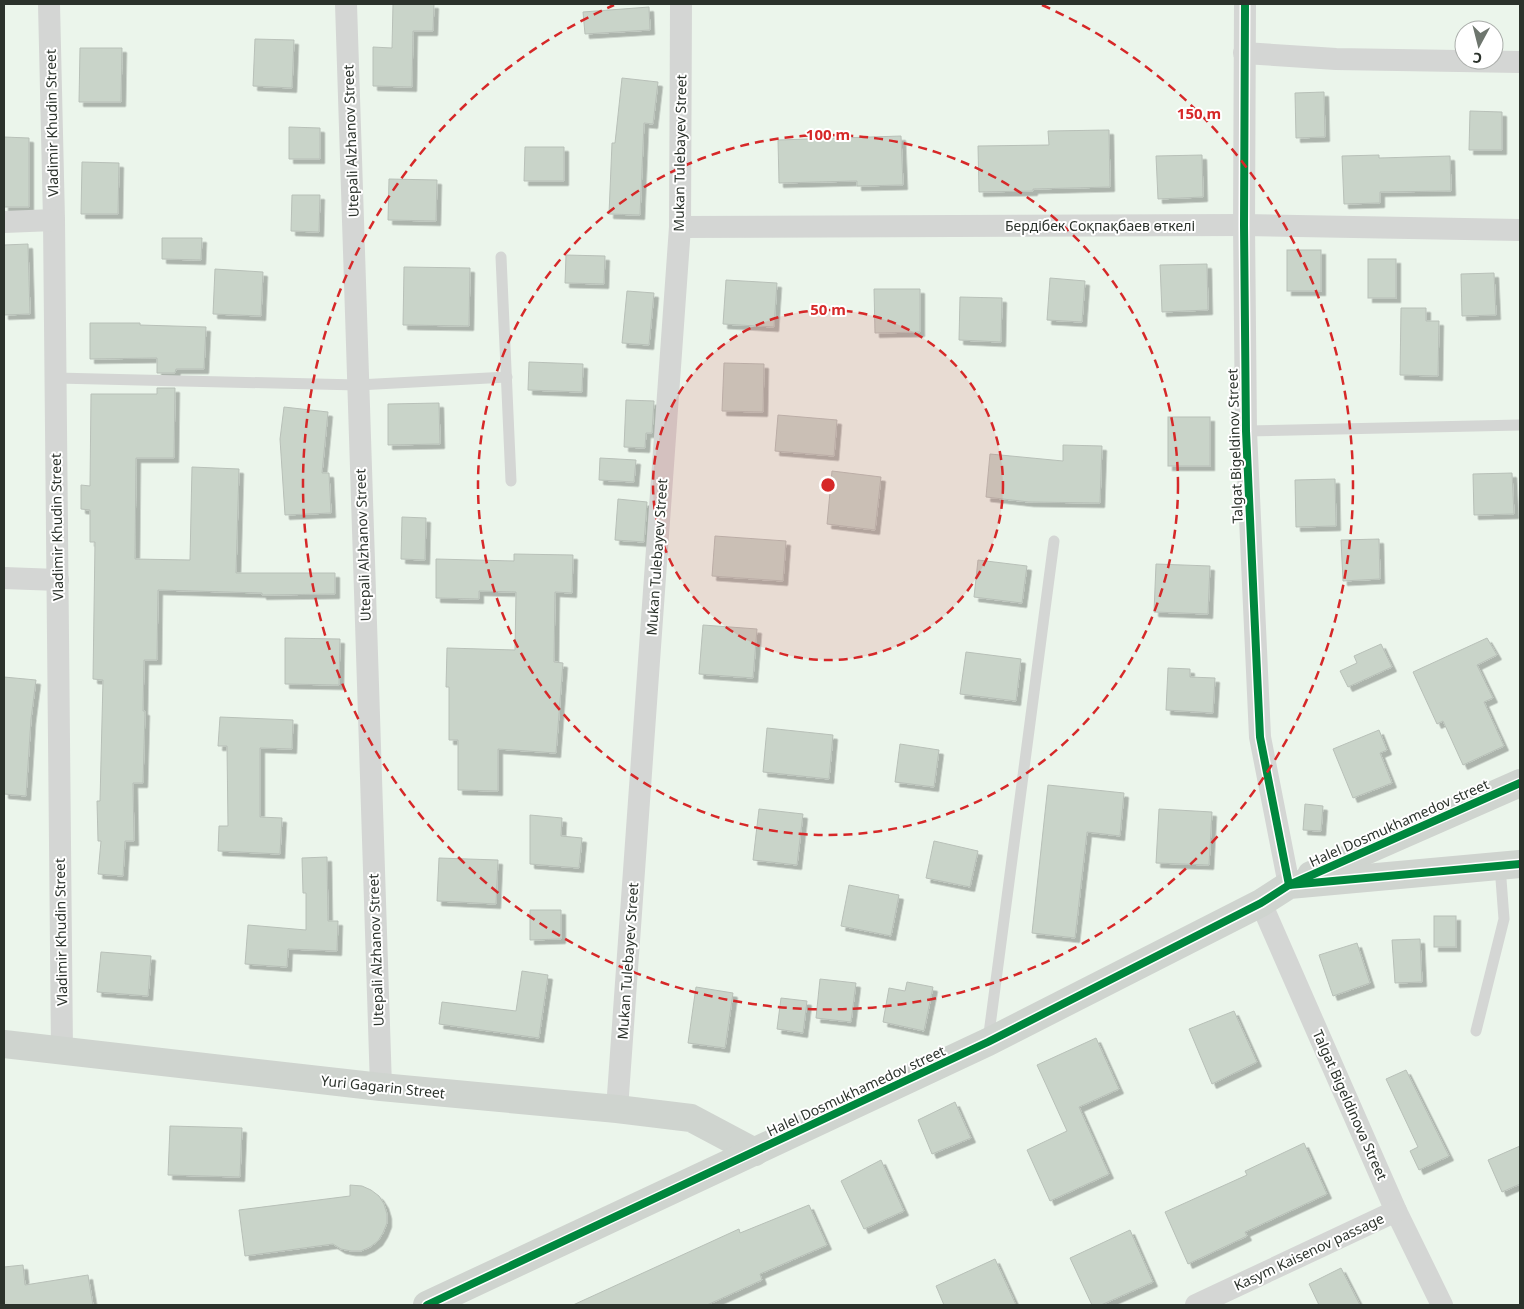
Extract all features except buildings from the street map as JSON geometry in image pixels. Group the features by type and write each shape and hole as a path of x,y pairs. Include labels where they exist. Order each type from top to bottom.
{"street":[{"name":"Vladimir Khudin Street","path":"49,4 56,378 62,1051"},
{"name":"Utepali Alzhanov Street","path":"346,4 380,1087"},
{"name":"Mukan Tulebayev Street","path":"617,1109 680,227 681,4"},
{"name":"Talgat Bigeldinov Street","path":"1245,4 1244,225 1246,431 1260,737 1289,885"},
{"path":"1244,53 1336,59 1520,62"},
{"path":"4,222 54,220"},
{"name":"Бердібек Соқпақбаев өткелі","path":"680,227 1244,225 1520,230"},
{"path":"4,578 58,580"},
{"name":"Halel Dosmukhamedov street","path":"427,1305 988,1042 1261,903 1289,885 1520,783"},
{"name":"Halel Dosmukhamedov street","path":"1289,885 1510,865"},
{"name":"Talgat Bigeldinova Street","path":"1261,903 1396,1211 1442,1305"},
{"name":"Yuri Gagarin Street","path":"4,1044 380,1087 617,1109 691,1118 755,1152"},
{"name":"Kasym Kaisenov passage","path":"1196,1305 1396,1211"}],"lane":[{"path":"501,257 511,481"},
{"path":"56,378 358,385 507,377"},
{"path":"1246,431 1520,425"},
{"path":"988,1042 1054,541"},
{"path":"1476,1031 1504,918 1510,865"}],"cycle path":[{"path":"1245,4 1244,225 1246,431 1260,737 1289,885 1520,783"},
{"path":"427,1305 988,1042 1261,903 1289,885 1520,864"}]}
